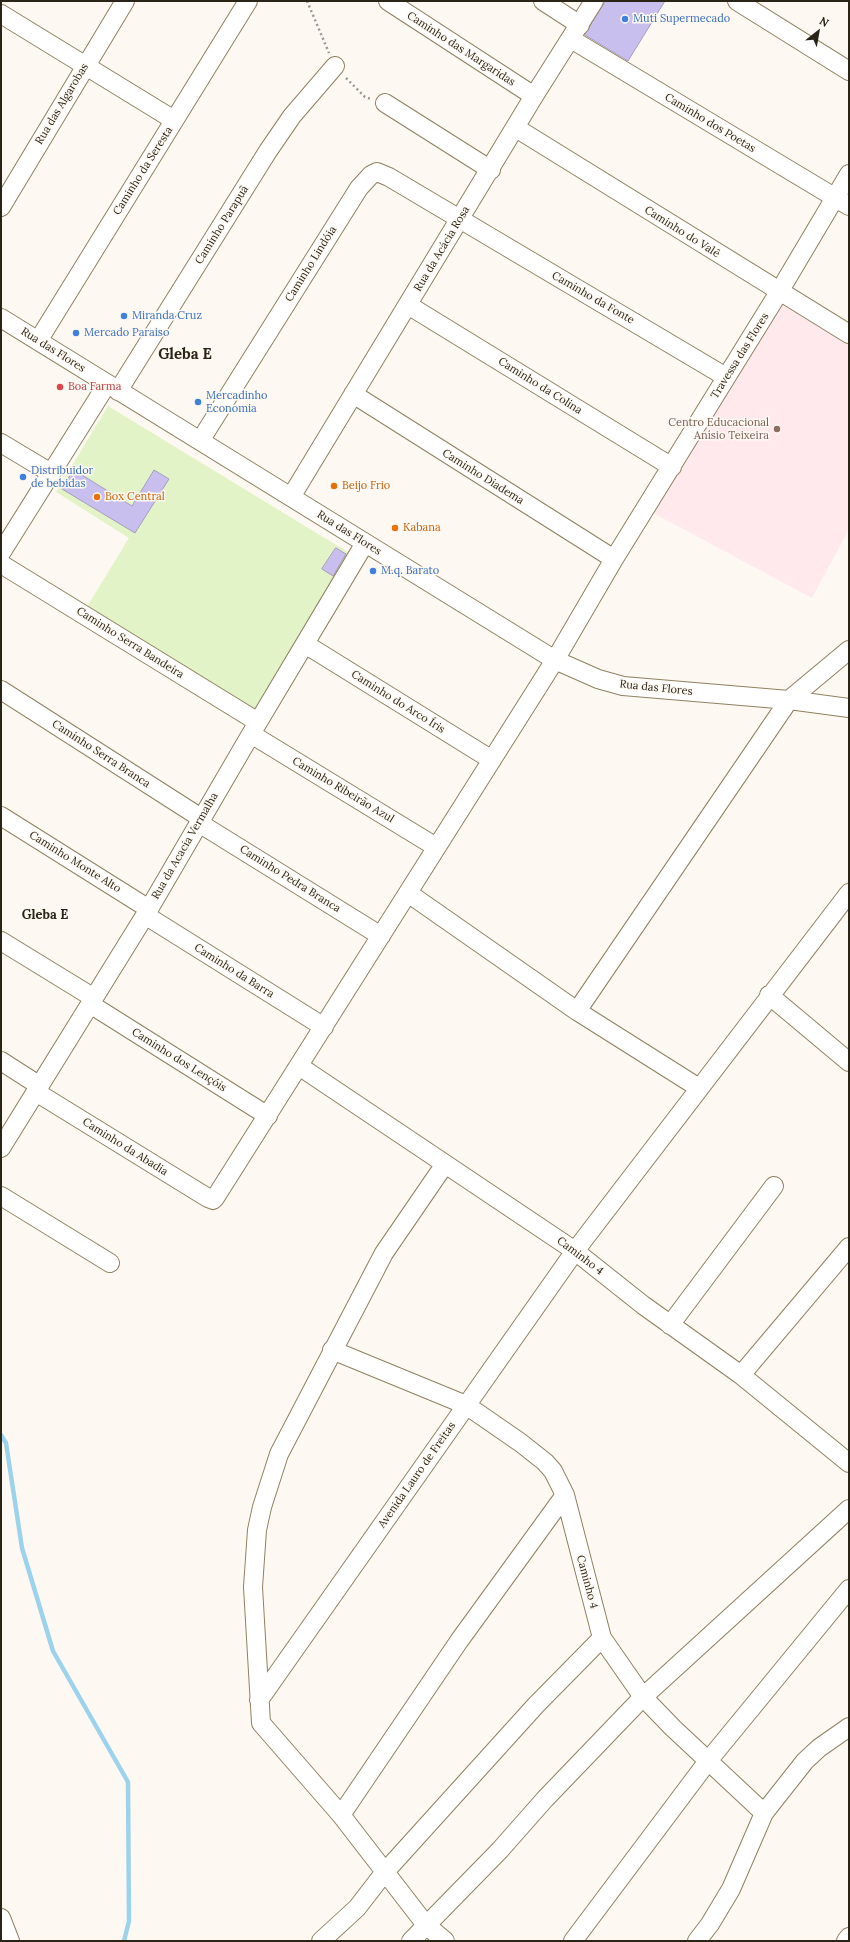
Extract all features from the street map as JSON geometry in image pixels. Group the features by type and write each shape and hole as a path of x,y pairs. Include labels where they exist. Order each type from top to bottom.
{"street":[{"path":"8,1 1,13 174,120"},
{"name":"Rua das Algarobas","path":"1,207 124,1"},
{"name":"Caminho da Seresta","path":"38,340 248,1"},
{"name":"Caminho das Margaridas","path":"388,1 534,96"},
{"name":"Caminho dos Poetas","path":"543,1 575,32 842,202"},
{"name":"Rua da Acácia Rosa","path":"291,497 491,170 534,96 594,1"},
{"path":"737,1 849,71"},
{"name":"Caminho Parapuã","path":"1,553 51,473 113,387 268,151 299,106 335,66"},
{"path":"385,103 491,170"},
{"name":"Caminho do Valê","path":"516,128 849,334"},
{"name":"Caminho Lindóia","path":"200,441 359,188 371,175 377,172 389,177 460,220"},
{"name":"Travessa das Flores","path":"213,1200 268,1116 555,660 614,559 779,292 842,202 849,174"},
{"name":"Caminho da Fonte","path":"460,220 726,377"},
{"name":"Caminho da Colina","path":"408,305 672,467"},
{"name":"Rua das Flores","path":"1,318 555,660 598,679 623,686 789,700 849,708"},
{"name":"Caminho Diadema","path":"353,394 614,559"},
{"path":"1,443 51,473"},
{"name":"Rua da Acacia Vermalha","path":"1,1148 147,912 254,728 365,543"},
{"name":"Caminho Serra Bandeira","path":"1,564 254,728"},
{"name":"Caminho do Arco Íris","path":"305,644 492,760"},
{"path":"577,1011 789,700 849,650"},
{"name":"Caminho Serra Branca","path":"1,690 200,820"},
{"name":"Caminho Ribeirão Azul","path":"254,728 436,847"},
{"name":"Caminho Monte Alto","path":"1,816 147,912"},
{"name":"Caminho Pedra Branca","path":"200,820 381,936"},
{"path":"408,893 577,1011 699,1088"},
{"name":"Avenida Lauro de Freitas","path":"259,1700 575,1251 769,995 849,893"},
{"name":"Caminho da Barra","path":"147,912 324,1027"},
{"name":"Caminho dos Lençóis","path":"1,941 268,1116"},
{"path":"769,995 849,1062"},
{"name":"Caminho da Abadia","path":"1,1061 38,1089 213,1200"},
{"name":"Caminho 4","path":"299,1066 575,1251 670,1325 740,1375 849,1463"},
{"path":"445,1164 384,1253 278,1454 262,1507 257,1530 253,1587 259,1700 262,1723 341,1816 426,1925 445,1941"},
{"path":"670,1325 774,1186"},
{"path":"1,1196 110,1263"},
{"path":"740,1375 849,1247"},
{"name":"Caminho 4","path":"332,1350 466,1405 521,1443 545,1462 552,1471 565,1495 602,1638 643,1697 708,1761 764,1813"},
{"path":"341,1816 463,1635 565,1495"},
{"path":"411,1941 500,1850 643,1697 849,1509"},
{"path":"573,1941 708,1761 849,1589"},
{"path":"321,1941 357,1908 384,1873 536,1705 602,1638"},
{"path":"697,1941 710,1924 730,1889 764,1813 805,1761 819,1748 849,1727"},
{"path":"1,1918 10,1941"},
{"path":"846,1941 849,1937"}],"shaded area":[{"name":"Centro Educacional Anísio Teixeira","path":"781,303 849,344 849,529 812,598 653,513"}],"green space":[{"path":"108,406 351,554 252,713 85,610 129,538 56,492"}],"building":[{"name":"Muti Supermecado","path":"606,1 665,1 628,61 585,35"},
{"name":"Box Central","path":"74,470 132,506 154,470 169,479 135,533 62,489"},
{"path":"336,548 346,554 333,576 322,569"}],"waterway":[{"path":"1,1435 6,1443 22,1548 53,1651 128,1782 129,1921 124,1941"}],"place":[{"name":"Muti Supermecado","path":"625,19"},
{"name":"Miranda Cruz","path":"124,316"},
{"name":"Mercado Paraiso","path":"76,333"},
{"name":"Boa Farma","path":"60,387"},
{"name":"Mercadinho Economia","path":"198,402"},
{"name":"Centro Educacional Anísio Teixeira","path":"777,429"},
{"name":"Distribuidor de bebidas","path":"23,477"},
{"name":"Beijo Frio","path":"334,486"},
{"name":"Box Central","path":"97,497"},
{"name":"Kabana","path":"395,528"},
{"name":"M.q. Barato","path":"373,571"}],"district":[{"name":"Gleba E","path":"185,355"},
{"name":"Gleba E","path":"45,915"}]}
